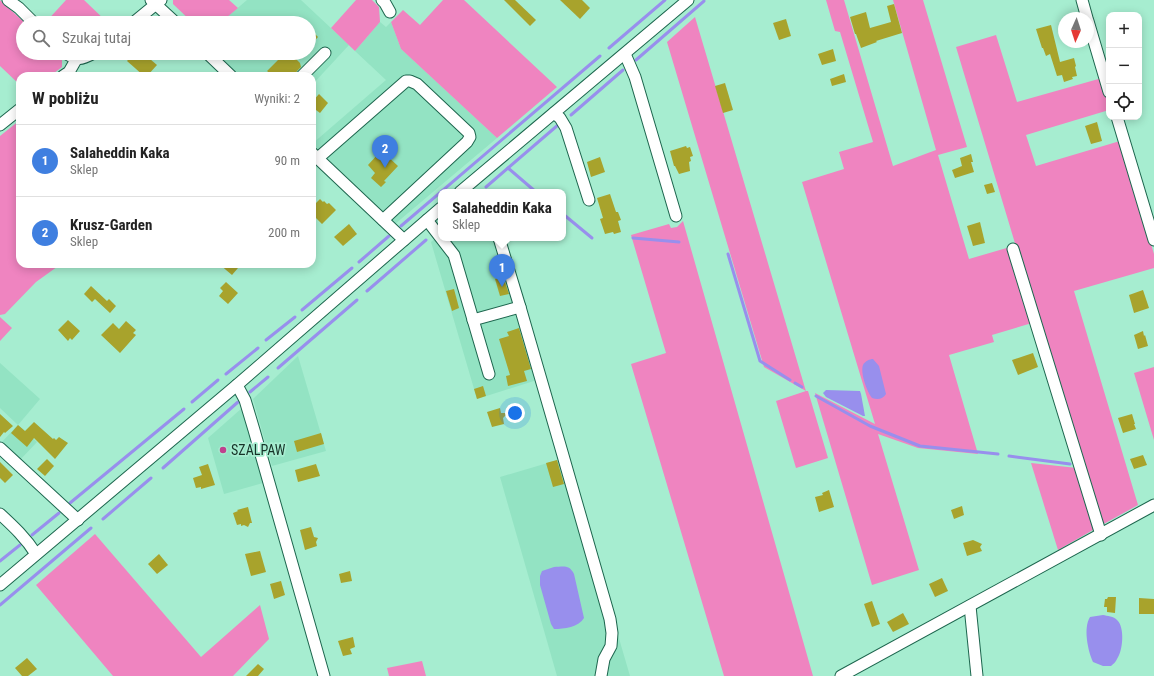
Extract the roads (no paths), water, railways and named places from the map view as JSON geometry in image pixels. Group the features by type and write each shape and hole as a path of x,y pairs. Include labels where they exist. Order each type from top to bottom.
{"street":[{"path":"8,0 27,16"},
{"path":"382,0 390,12"},
{"path":"475,187 554,114 688,0"},
{"path":"1082,0 1086,12"},
{"path":"141,16 156,2 169,16"},
{"path":"1094,40 1107,84"},
{"path":"306,72 325,53"},
{"path":"625,54 635,77 676,216"},
{"path":"69,72 76,60"},
{"path":"214,60 227,72"},
{"path":"316,154 406,81 410,80 417,84 469,133 470,137 466,142 383,220"},
{"path":"0,125 16,113"},
{"path":"554,114 560,118 566,128 589,200"},
{"path":"1118,120 1154,240"},
{"path":"316,156 404,240"},
{"path":"0,585 236,385 438,211"},
{"path":"427,220 438,234"},
{"path":"443,241 454,255 489,374"},
{"path":"500,241 610,619 612,633 611,646 604,659 601,676"},
{"path":"1013,249 1101,535"},
{"path":"473,320 520,307"},
{"path":"236,385 245,400 324,676"},
{"path":"0,448 78,520"},
{"path":"842,676 1154,505"},
{"path":"0,514 21,533 36,554"},
{"path":"970,606 977,676"}],"waterway":[{"path":"609,48 665,0"},
{"path":"636,60 704,1"},
{"path":"444,189 600,56"},
{"path":"571,115 623,70"},
{"path":"486,187 558,125"},
{"path":"508,168 532,189"},
{"path":"401,226 438,194"},
{"path":"566,216 592,238"},
{"path":"359,262 389,236"},
{"path":"633,238 679,242"},
{"path":"367,291 426,240"},
{"path":"728,254 760,361 790,380"},
{"path":"302,310 352,268"},
{"path":"278,368 357,300"},
{"path":"266,340 295,317"},
{"path":"226,374 258,348"},
{"path":"250,392 268,377"},
{"path":"192,402 218,380"},
{"path":"795,383 802,387"},
{"path":"816,396 870,426 920,446 998,454"},
{"path":"163,468 238,402"},
{"path":"70,503 184,409"},
{"path":"1009,456 1070,464"},
{"path":"103,519 151,478"},
{"path":"32,535 59,513"},
{"path":"0,605 91,528"},
{"path":"0,561 20,545"}],"place":[{"name":"Krusz-Garden","path":"385,168"},
{"name":"Salaheddin Kaka","path":"502,287"},
{"name":"SZALPAW","path":"223,450"}]}
